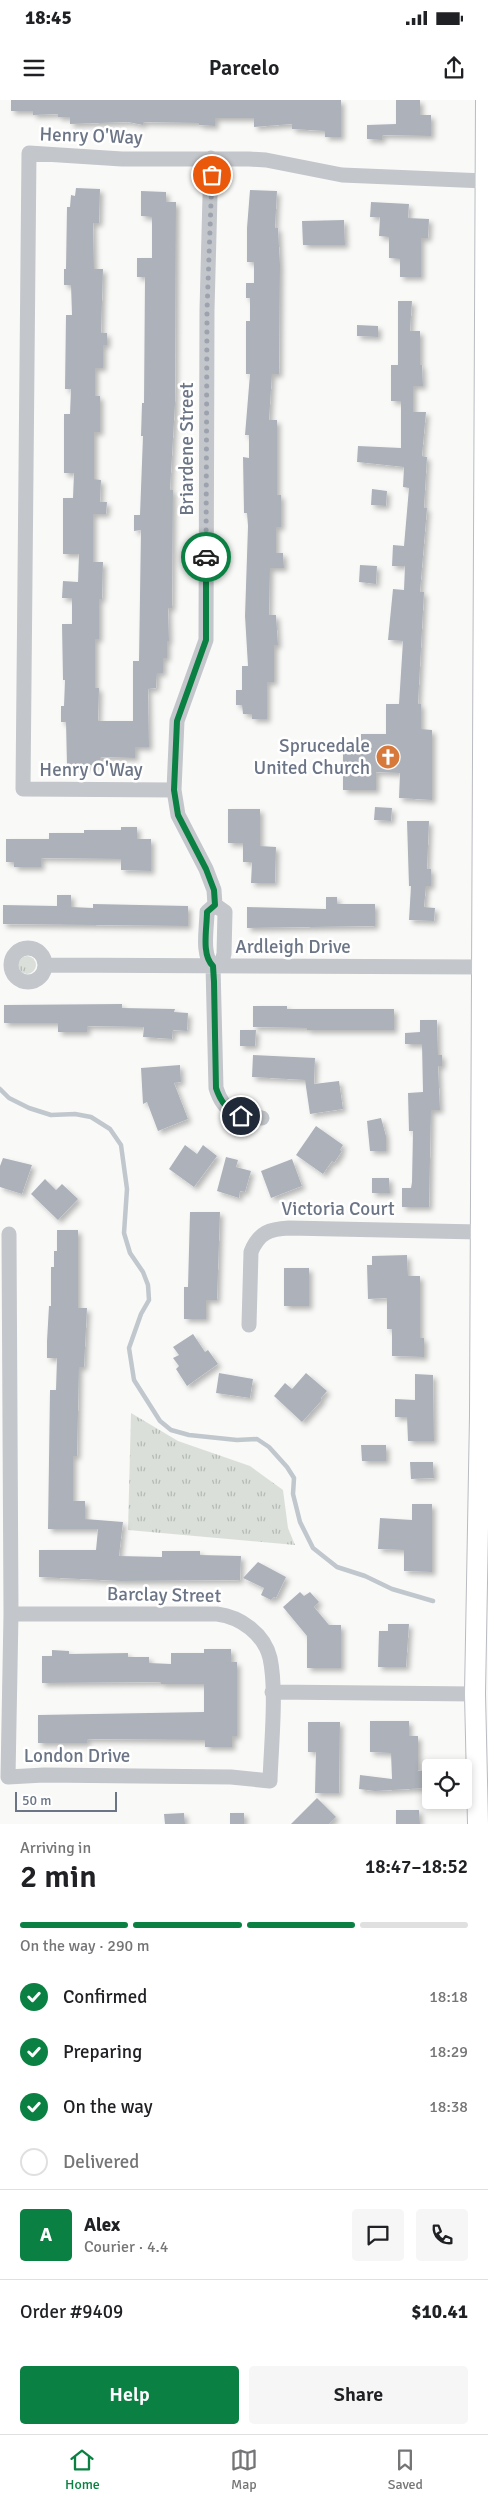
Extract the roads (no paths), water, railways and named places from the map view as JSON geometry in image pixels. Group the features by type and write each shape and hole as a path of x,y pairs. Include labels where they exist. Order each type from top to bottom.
{"street":[{"path":"482,1819 475,1694 484,1418 479,1232 486,766 486,100"},
{"name":"Henry O'Way","path":"174,790 23,789 29,153 122,159 211,158 266,160 342,175 486,181"},
{"name":"Briardene Street","path":"211,158 207,310 206,640 177,721 174,790 178,815 206,869 214,890 215,905 207,912 206,953 209,963 213,966 216,1088 220,1099 229,1110 241,1116 262,1118"},
{"name":"Ardleigh Drive","path":"44,965 482,967"},
{"name":"Victoria Court","path":"249,1326 251,1252 255,1242 269,1230 290,1228 479,1232"},
{"name":"London Drive","path":"9,1234 11,1614 8,1777 44,1775 231,1777 270,1781 272,1692"},
{"name":"Barclay Street","path":"11,1614 226,1615 245,1624 259,1637 270,1658 272,1692"},
{"path":"272,1692 475,1694"}],"waterway":[{"path":"0,1089 9,1098 29,1108 51,1115 75,1114 91,1117 110,1129 121,1145 127,1189 124,1233 130,1253 143,1272 148,1285 149,1300 141,1314 129,1348 134,1380 160,1421 171,1430 189,1435 237,1440 257,1439 269,1447 294,1478 293,1494 300,1522 313,1548 337,1567 365,1576 392,1589 433,1601"}],"place":[{"name":"Sprucedale United Church","path":"388,757"}]}
